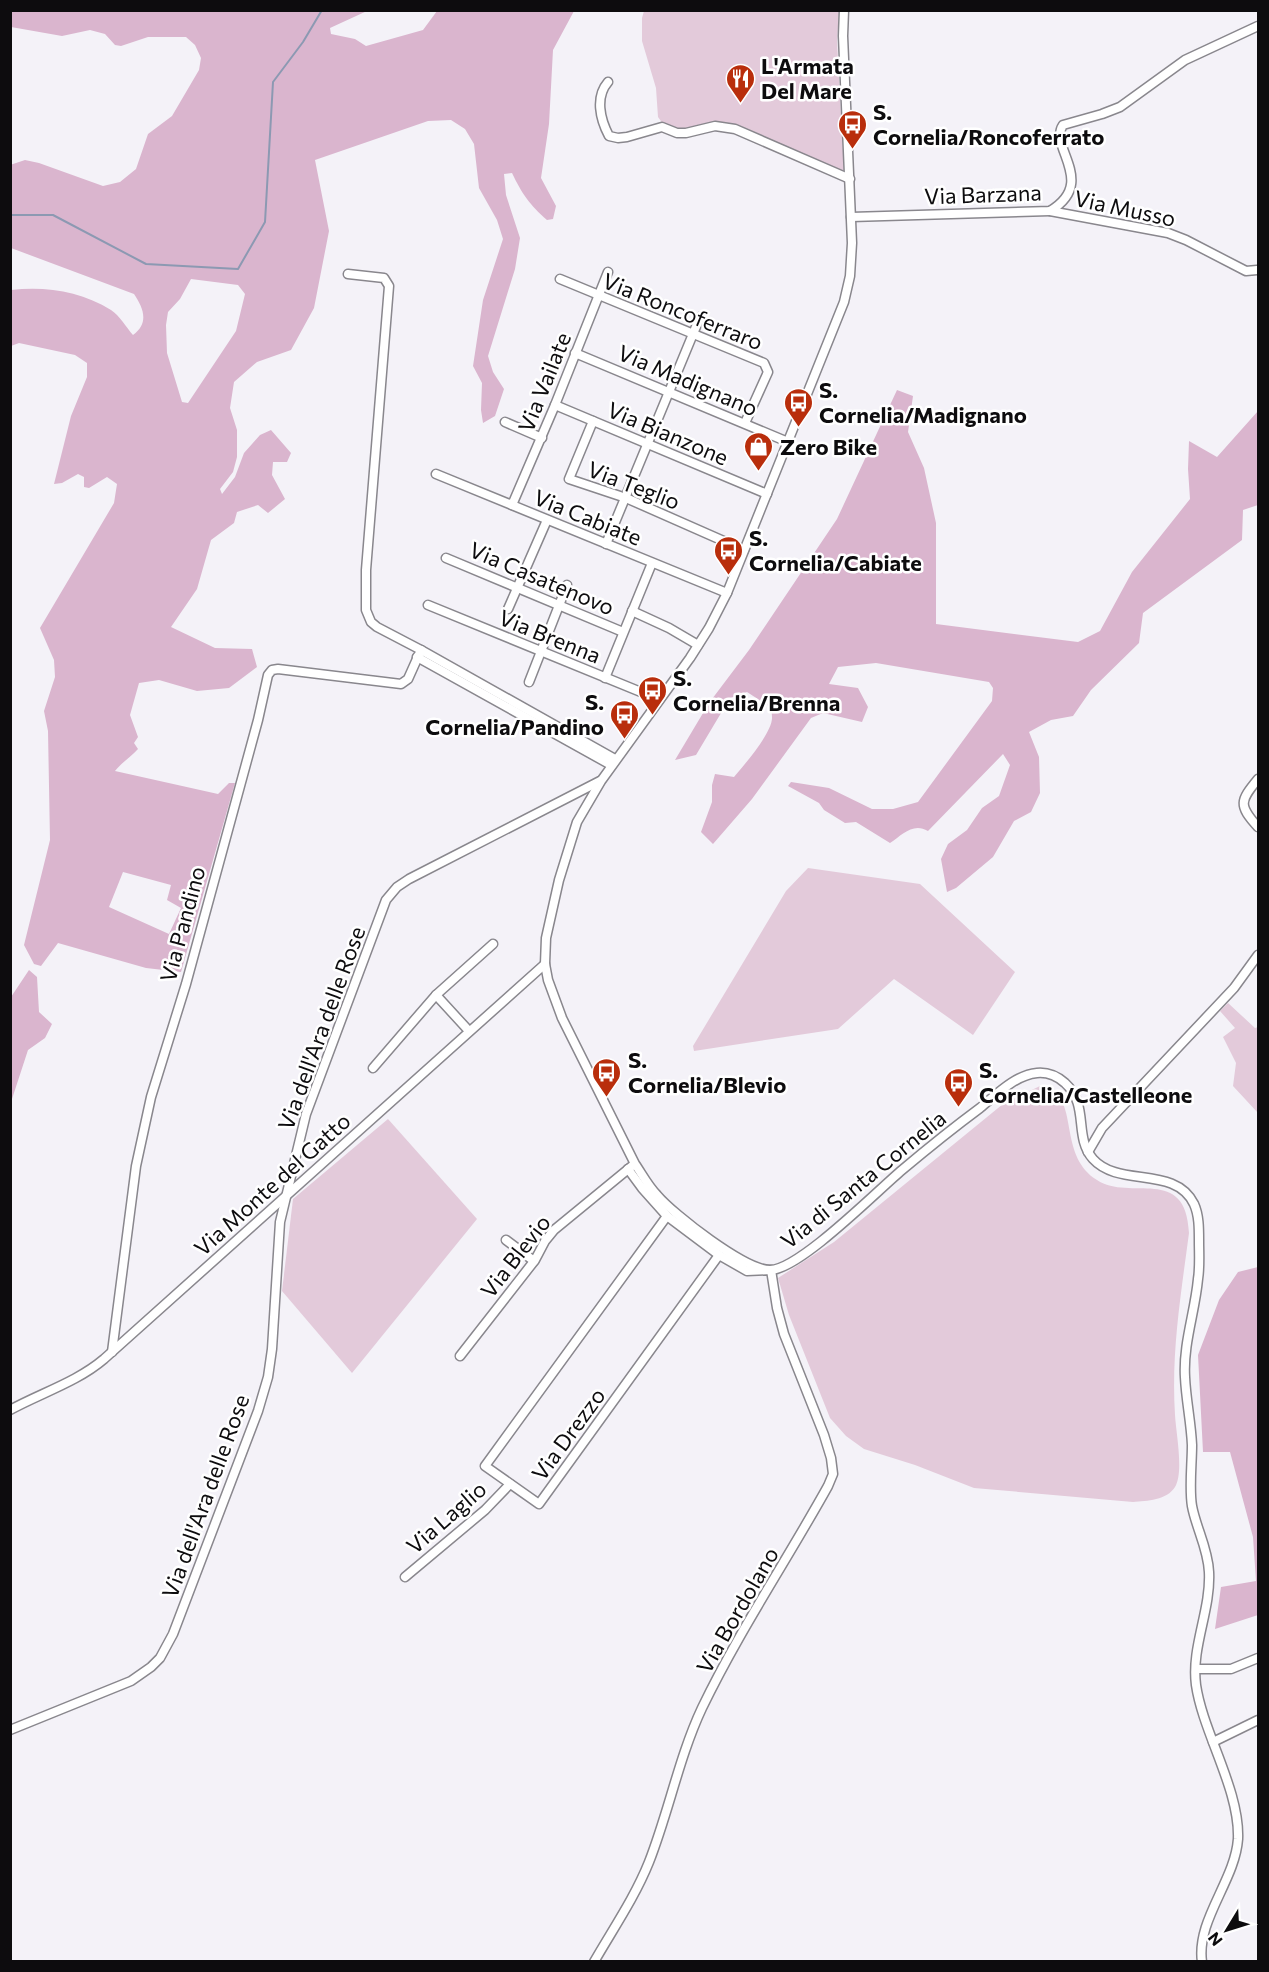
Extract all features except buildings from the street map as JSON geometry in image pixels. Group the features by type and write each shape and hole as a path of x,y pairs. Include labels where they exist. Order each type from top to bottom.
{"street":[{"name":"Via di Santa Cornelia","path":"844,10 843,44 851,217 851,265 844,302 727,592 698,645 613,762 577,822 562,870 546,938 545,964 549,987 642,1188 667,1216 719,1255 747,1271 771,1270 799,1258 940,1139 1012,1083 1025,1076 1037,1073 1052,1075 1062,1080 1073,1093 1079,1105 1083,1139 1088,1152"},
{"name":"Via Barzana","path":"851,217 1050,211 1064,199 1071,187 1071,176 1060,135 1064,124 1119,107 1185,60 1258,26"},
{"path":"608,82 600,94 600,107 609,136 627,137 662,127 677,133 715,126 735,129 850,179"},
{"name":"Via Musso","path":"1050,211 1168,233 1246,271 1257,270"},
{"name":"Via Vailate","path":"512,505 542,438 608,272"},
{"path":"348,274 384,278 389,286 366,570 366,610 371,622 419,653 613,762"},
{"name":"Via Roncoferraro","path":"560,279 764,363 768,372 745,423"},
{"path":"606,544 700,317"},
{"name":"Via Madignano","path":"575,353 788,442"},
{"name":"Via Bianzone","path":"555,405 767,494"},
{"name":"Via Teglio","path":"592,421 568,478 626,498 744,550"},
{"path":"505,422 542,438"},
{"name":"Via Cabiate","path":"436,474 727,592"},
{"path":"508,609 547,520"},
{"name":"Via Casatenovo","path":"446,558 623,632"},
{"name":"Via Casatenovo","path":"605,678 651,563"},
{"path":"529,682 567,585"},
{"name":"Via Brenna","path":"428,605 658,699"},
{"path":"632,611 669,628 698,645"},
{"name":"Via Pandino","path":"112,1352 136,1166 151,1097 186,984 258,720 268,675 278,669 401,684 408,679 419,653"},
{"path":"1258,779 1245,795 1243,804 1245,811 1258,827"},
{"name":"Via dell'Ara delle Rose","path":"10,1730 119,1687 152,1667 166,1649 254,1422 268,1377 272,1349 277,1249 285,1196 313,1092 391,893 409,879 601,781"},
{"path":"373,1068 436,995 493,944"},
{"path":"1202,1962 1201,1945 1204,1934 1232,1867 1238,1839 1233,1804 1197,1690 1196,1669 1209,1574 1206,1551 1192,1505 1191,1436 1185,1355 1198,1279 1197,1215 1191,1198 1176,1185 1112,1172 1100,1166 1088,1152 1102,1128 1234,988 1258,955"},
{"name":"Via Monte del Gatto","path":"10,1410 77,1377 112,1352 545,964"},
{"path":"436,995 469,1031"},
{"name":"Via di Santa Cornelia","path":"632,1166 673,1210 736,1257 754,1266 771,1270"},
{"name":"Via Blevio","path":"460,1356 534,1262 545,1241 560,1224 632,1166"},
{"name":"Via Drezzo","path":"667,1216 485,1466 539,1504 719,1255"},
{"path":"506,1240 534,1262"},
{"name":"Via Bordolano","path":"594,1962 644,1875 685,1747 703,1706 746,1627 810,1520 832,1477 832,1465 826,1441 781,1326 771,1270"},
{"name":"Via Laglio","path":"405,1577 485,1510 510,1484"},
{"path":"1196,1669 1231,1669 1258,1658"},
{"path":"1213,1742 1258,1720"}],"shaded area":[{"path":"11,10 367,11 330,28 331,34 355,39 366,46 423,30 437,11 574,11 553,50 549,124 541,178 556,206 553,219 547,220 531,204 512,173 504,174 506,195 520,238 515,269 488,356 493,372 504,389 495,416 483,423 482,383 473,366 483,300 503,239 497,220 479,188 474,144 465,129 451,120 428,121 315,160 329,231 314,308 291,350 257,362 234,382 230,408 237,430 237,457 233,472 220,489 222,494 235,477 244,453 260,435 271,430 291,453 287,462 273,462 272,475 285,499 268,513 258,505 237,512 234,523 211,540 197,589 171,627 215,648 252,649 257,667 229,688 197,691 159,680 139,683 130,715 138,737 134,743 138,749 115,771 218,794 229,783 235,783 181,972 146,968 58,943 41,966 34,964 24,945 50,840 48,731 44,711 55,677 54,660 40,628 114,503 117,484 107,477 89,488 84,487 84,477 78,474 62,483 54,484 71,416 87,377 87,363 75,355 19,343 11,346 11,290 62,291 88,298 114,312 133,335 141,326 143,316 134,294 11,248 10,165 25,160 103,186 120,182 136,169 148,134 172,116 199,70 201,58 195,45 186,37 148,37 121,46 115,45 105,34 90,30 62,36 11,27","holes":["191,279 238,285 245,294 236,331 188,403 182,402 167,353 166,325 168,312 180,299","123,872 171,885 167,900 181,908 169,934 109,907"]},
{"path":"644,11 839,11 837,41 844,172 743,127 725,123 678,131 663,124 658,117 656,88 642,41"},
{"path":"897,390 913,396 908,432 924,468 936,523 936,624 1078,642 1100,631 1132,572 1190,499 1189,441 1217,457 1258,411 1258,505 1243,510 1242,540 1143,613 1139,643 1091,690 1073,716 1051,720 1029,732 1039,757 1040,793 1031,812 1014,821 993,857 956,888 947,892 941,859 948,844 967,830 982,808 999,796 1010,765 1003,754 928,831 913,829 890,843 856,822 845,823 824,810 819,803 788,786 791,782 829,788 872,809 893,809 918,802 992,701 993,688 989,682 876,663 838,667 829,684 858,688 868,707 862,722 823,713 811,718 752,799 713,844 701,832 712,802 712,785 715,774 734,777 744,765 768,731 772,717 770,707 747,692 730,698 696,755 675,760 709,703 749,650 837,519"},
{"path":"808,868 920,884 1015,972 973,1035 894,979 838,1029 694,1051 693,1046 786,891"},
{"path":"29,970 37,977 39,1012 52,1024 45,1038 28,1050 11,1102 11,997"},
{"path":"1228,1003 1255,1028 1258,1027 1258,1113 1233,1086 1236,1063 1223,1037 1235,1028 1220,1011"},
{"path":"1040,1086 1053,1091 1060,1098 1065,1108 1073,1146 1085,1170 1097,1180 1110,1186 1167,1192 1178,1199 1186,1212 1189,1233 1177,1324 1174,1369 1179,1472 1175,1487 1167,1495 1156,1499 1133,1502 974,1488 915,1465 864,1449 846,1436 830,1418 789,1315 778,1278 834,1242 1003,1104"},
{"path":"388,1119 477,1219 352,1373 282,1291 293,1199"},
{"path":"1258,1267 1258,1615 1215,1629 1221,1587 1256,1581 1253,1537 1230,1452 1203,1452 1198,1355 1219,1300 1238,1272"}],"waterway":[{"path":"10,215 53,215 146,264 238,269 265,222 273,82 303,42 322,10"}],"place":[{"name":"L'Armata Del Mare","path":"740,104"},
{"name":"S. Cornelia/Roncoferrato","path":"852,150"},
{"name":"S. Cornelia/Madignano","path":"798,428"},
{"name":"Zero Bike","path":"759,472"},
{"name":"S. Cornelia/Cabiate","path":"728,576"},
{"name":"S. Cornelia/Brenna","path":"652,716"},
{"name":"S. Cornelia/Pandino","path":"625,740"},
{"name":"S. Cornelia/Blevio","path":"607,1098"},
{"name":"S. Cornelia/Castelleone","path":"958,1108"}]}
